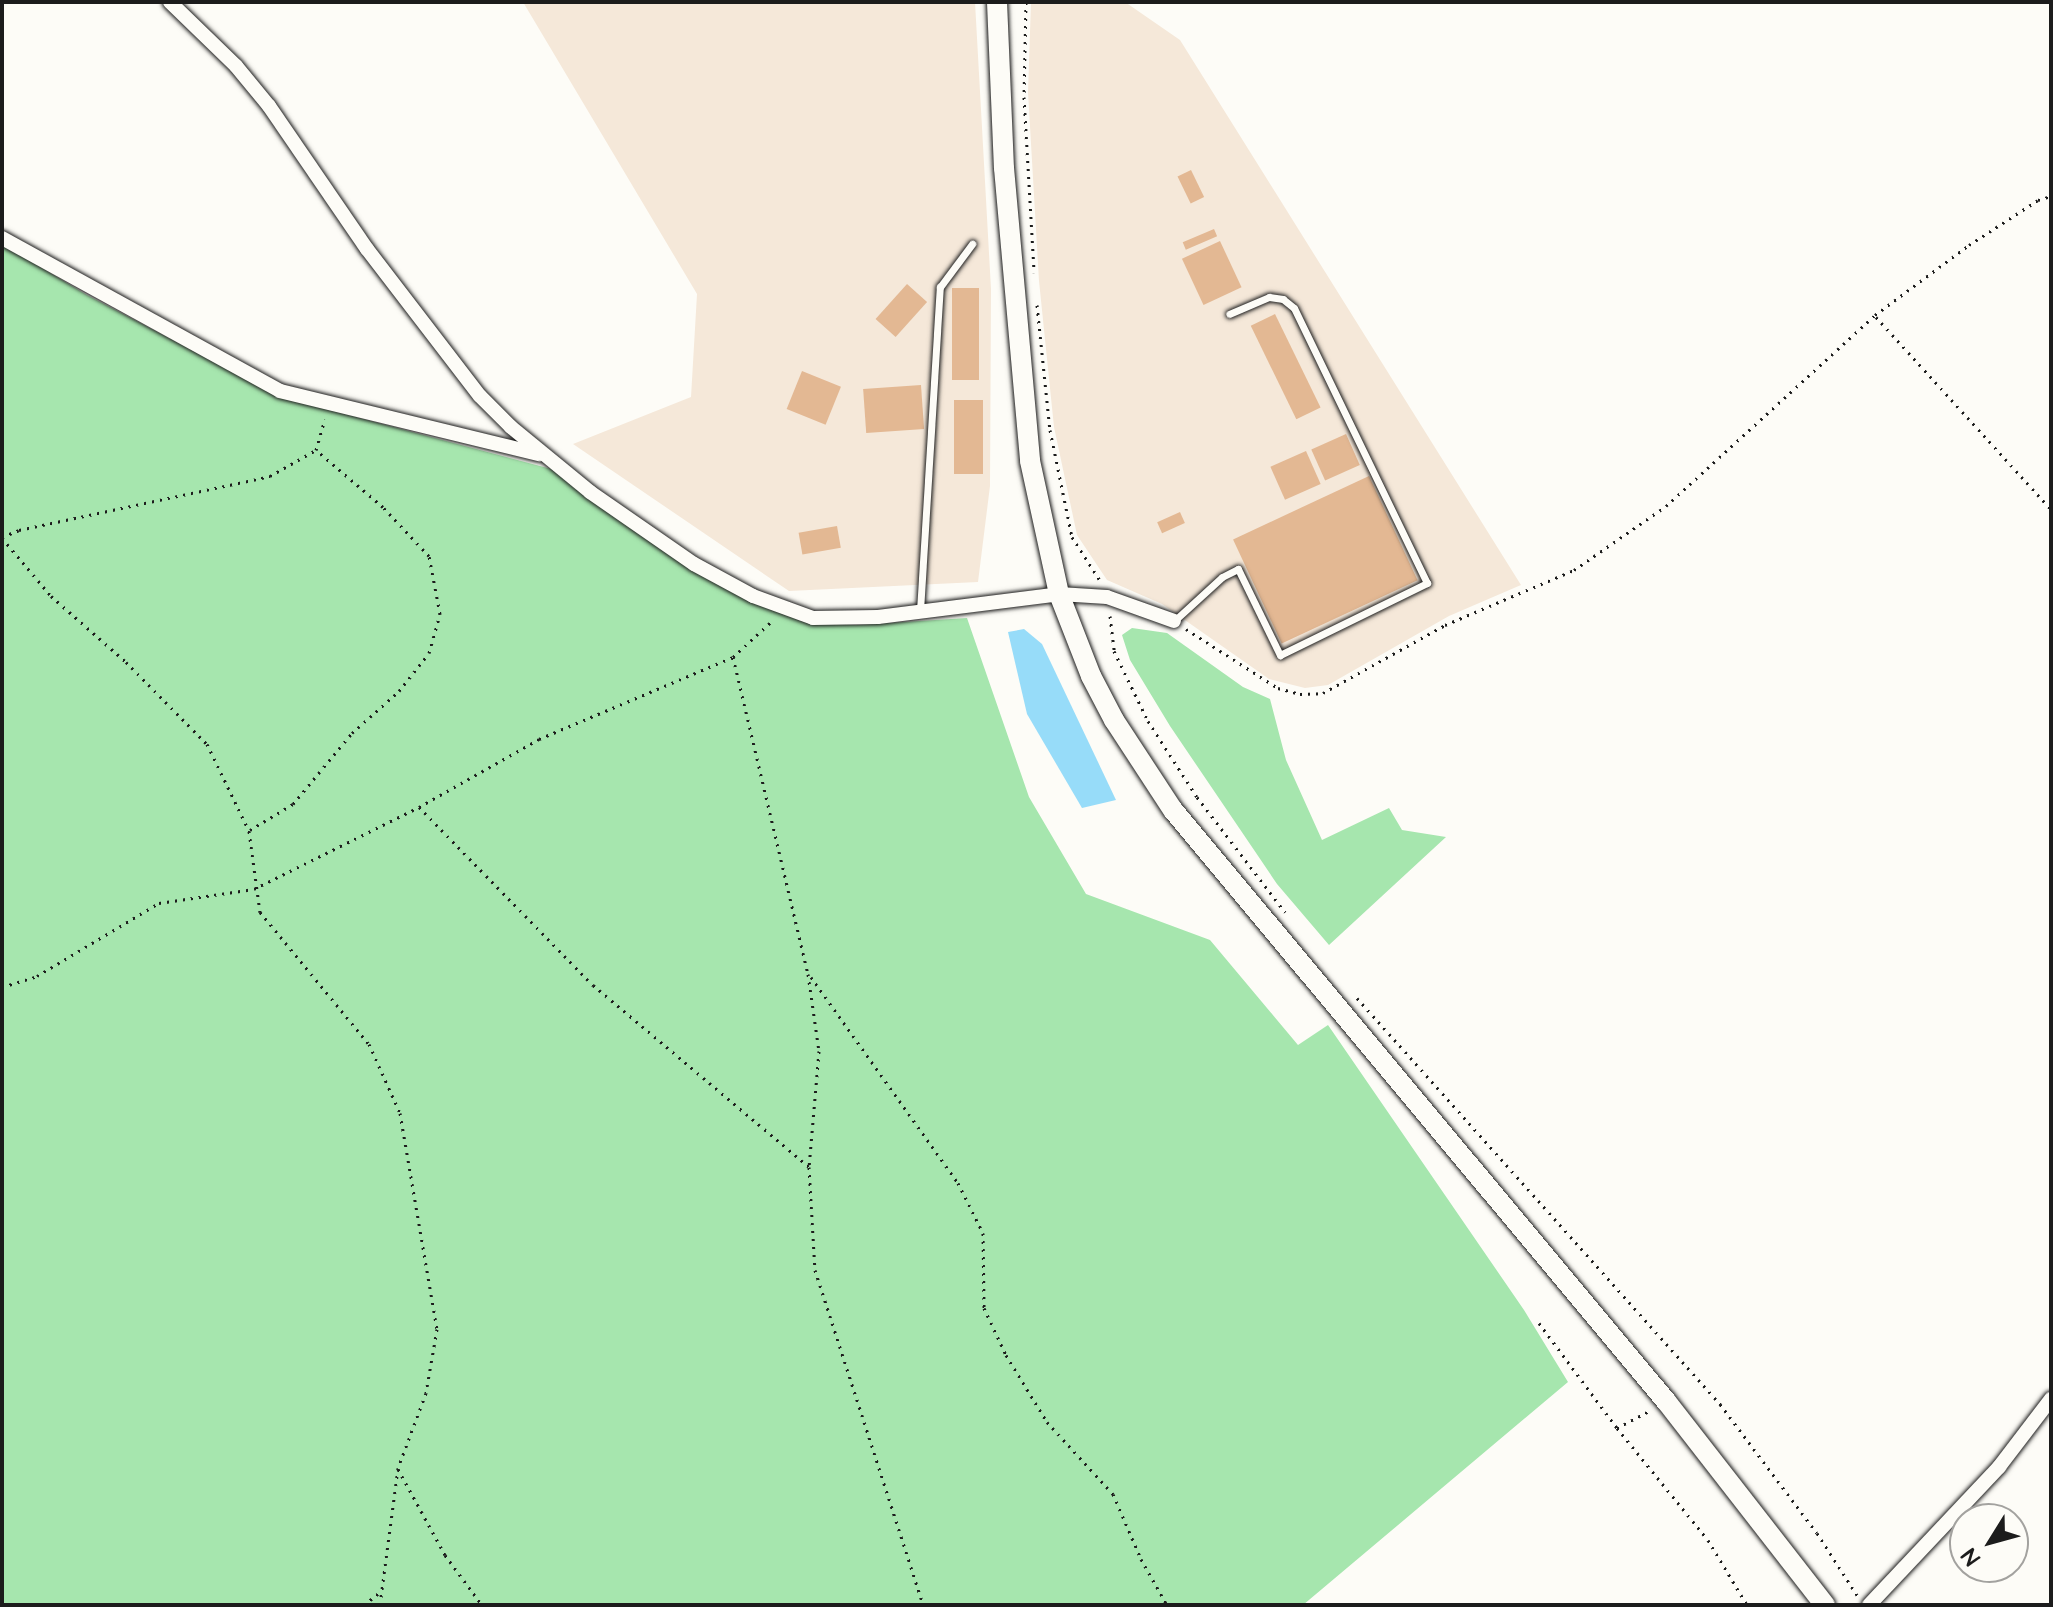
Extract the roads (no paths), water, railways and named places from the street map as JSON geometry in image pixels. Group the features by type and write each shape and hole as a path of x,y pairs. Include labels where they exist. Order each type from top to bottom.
{"main road":[{"path":"997,2 1004,168 1030,461 1059,594 1091,676 1114,720 1173,810 1666,1401 1825,1605"}],"street":[{"path":"170,2 236,66 269,106 367,249 480,396 543,455 642,531 705,570 785,610 813,618 845,620 920,613 1059,594 1107,597 1174,621"},
{"path":"2,238 280,391 543,455"},
{"path":"1869,1605 1999,1467 2051,1399"}],"lane":[{"path":"920,613 940,287 972,244"},
{"path":"1174,621 1222,577 1238,569 1280,655 1427,583 1294,308 1283,299 1269,297 1229,314"}],"water":[{"path":"1024,629 1042,644 1116,800 1082,808 1027,714 1008,632"}]}
